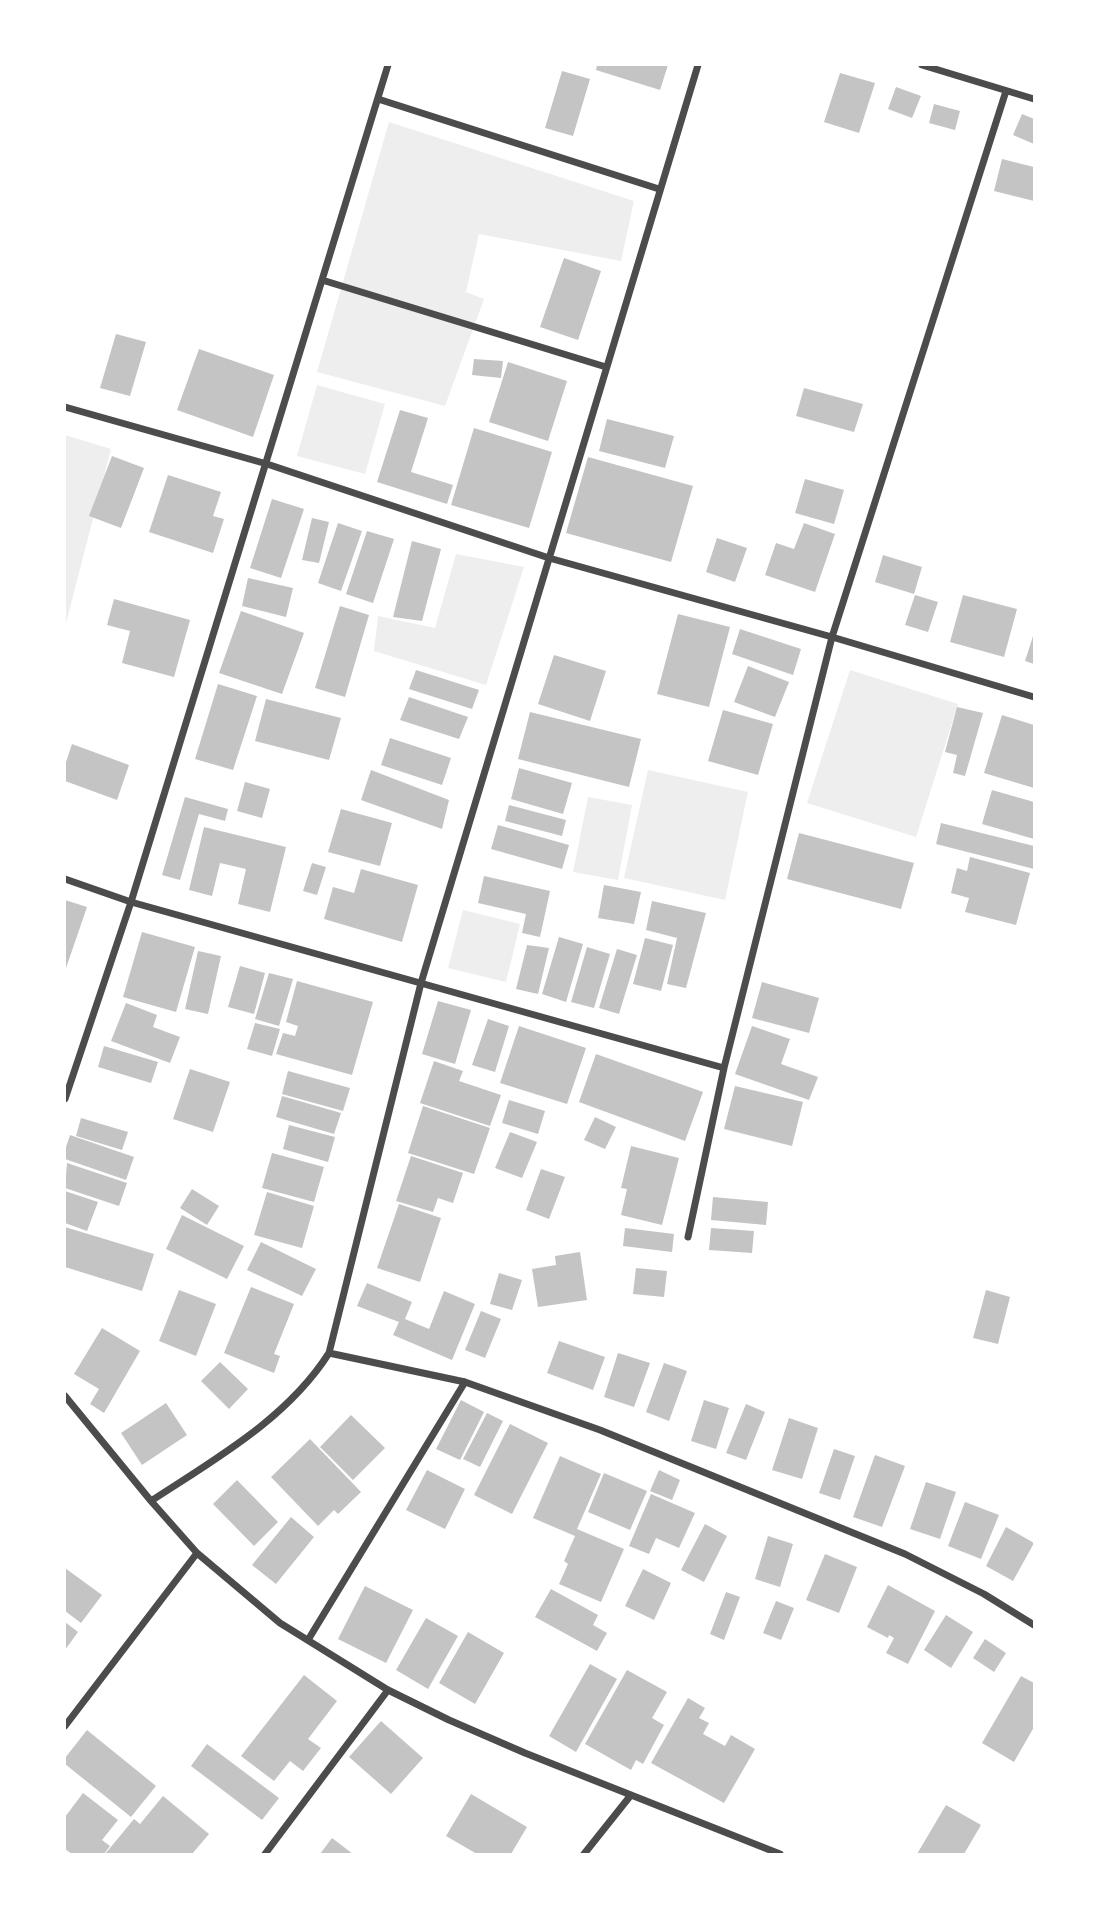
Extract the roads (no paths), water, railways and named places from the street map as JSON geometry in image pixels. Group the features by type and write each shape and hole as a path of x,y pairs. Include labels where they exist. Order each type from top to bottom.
{"street":[{"path":"65,1099 131,902 388,65"},
{"path":"150,1501 275,1416 314,1377 329,1353 421,983 698,65"},
{"path":"922,65 1034,99"},
{"path":"688,1237 724,1068 832,637 1006,91"},
{"path":"377,99 659,190"},
{"path":"323,280 606,367"},
{"path":"65,407 267,464 549,558 1034,697"},
{"path":"65,879 131,902 724,1068"},
{"path":"329,1353 465,1382 600,1430 905,1554 984,1594 1034,1625"},
{"path":"308,1640 465,1382"},
{"path":"65,1395 150,1501 197,1553 280,1623 388,1690 449,1720 780,1854"},
{"path":"65,1726 197,1553"},
{"path":"265,1854 388,1690"},
{"path":"584,1854 631,1795"}]}
